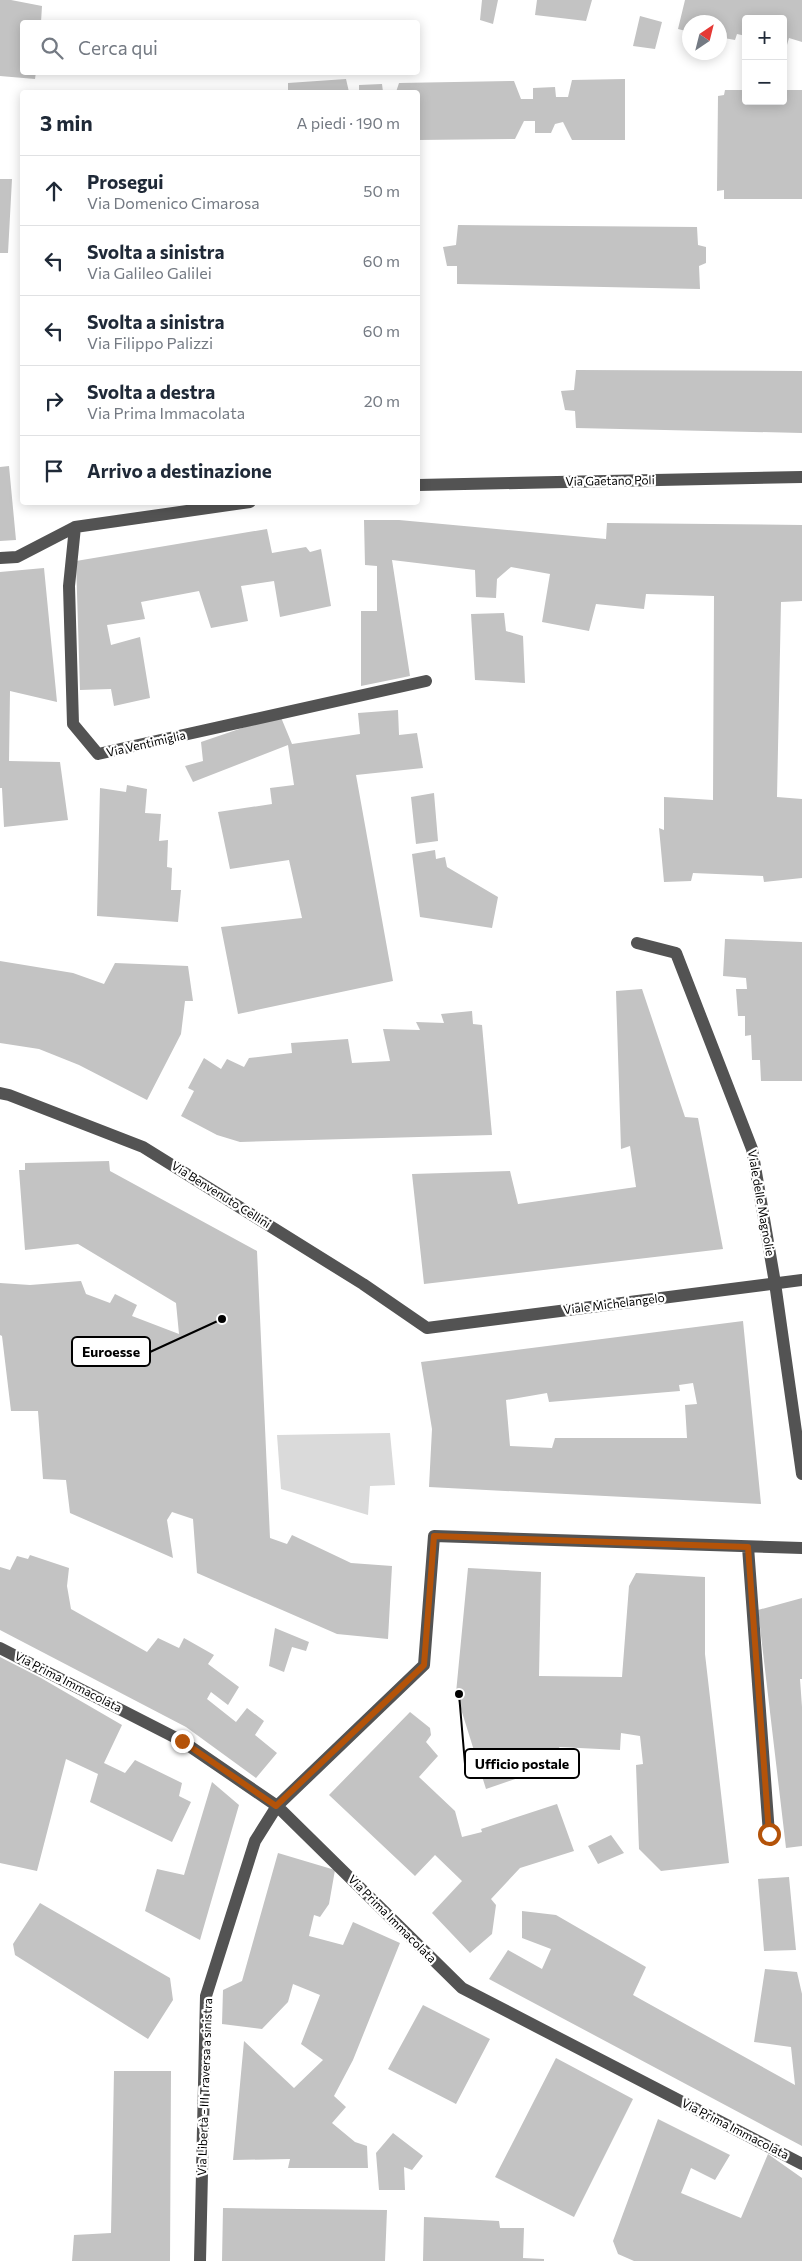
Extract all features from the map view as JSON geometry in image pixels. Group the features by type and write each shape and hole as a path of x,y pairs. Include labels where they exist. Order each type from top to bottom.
{"street":[{"name":"Via Gaetano Poli","path":"420,485 802,477"},
{"path":"0,558 17,557 75,527 229,505"},
{"name":"Via Ventimiglia","path":"75,527 69,586 73,724 98,754 426,681"},
{"name":"Viale delle Magnolie","path":"637,943 676,954 752,1148 775,1283 802,1474"},
{"name":"Via Benvenuto Cellini","path":"0,1093 143,1147 363,1284 427,1328"},
{"name":"Viale Michelangelo","path":"427,1328 802,1280"},
{"name":"Via Libertà - III Traversa a sinistra","path":"200,2261 206,1996 255,1841 276,1806 424,1665 434,1536 748,1547"},
{"path":"769,1834 748,1547 802,1548"},
{"name":"Via Prima Immacolata","path":"0,1648 182,1741 276,1806 462,1988 802,2164"}],"shaded area":[{"path":"390,1433 395,1485 370,1486 368,1515 281,1489 277,1435"}],"building":[{"path":"0,0 11,0 42,6 41,20 20,20 20,75 36,75 35,79 0,76"},
{"path":"482,0 498,0 493,24 480,20"},
{"path":"537,0 592,0 586,21 535,15"},
{"path":"685,0 802,0 802,42 789,38 787,45 787,15 742,15 742,35 737,34 735,40 727,39 727,15 682,15 682,30 678,29"},
{"path":"640,16 662,22 655,49 633,46"},
{"path":"346,79 349,90 288,90 288,83"},
{"path":"625,79 625,140 572,140 563,122 555,124 551,133 535,133 535,121 524,121 515,139 420,140 420,90 397,90 399,83 514,81 521,99 533,99 533,88 555,87 556,97 568,97 572,80"},
{"path":"382,84 383,90 359,90 359,85"},
{"path":"725,90 742,90 742,105 787,105 787,90 802,90 802,199 724,199 724,190 717,191 718,96 724,95"},
{"path":"0,179 12,179 8,253 0,253"},
{"path":"458,225 697,227 698,245 706,247 706,263 699,266 700,289 457,284 457,266 447,266 443,247 456,245"},
{"path":"576,370 802,371 802,433 576,428 575,411 565,410 561,391 574,390"},
{"path":"9,466 16,540 0,541 0,467"},
{"path":"364,520 399,520 606,539 607,523 802,525 802,601 781,602 777,797 802,799 802,878 764,882 763,876 693,873 691,881 664,882 659,828 664,830 664,797 713,800 714,596 646,594 644,609 596,604 589,631 542,622 550,574 511,567 497,579 496,598 476,597 475,570 392,560 410,676 361,686 361,611 377,611 377,566 365,565"},
{"path":"267,529 272,553 306,547 310,552 321,549 331,606 280,617 274,581 241,586 248,621 211,628 199,591 141,602 145,619 107,625 111,645 140,637 150,698 114,706 111,689 80,690 76,561"},
{"path":"44,568 57,702 10,691 9,761 60,762 68,820 4,827 2,788 0,788 0,572"},
{"path":"504,613 506,631 523,636 525,683 475,680 471,614"},
{"path":"398,710 399,735 417,733 423,768 356,775 393,981 238,1014 221,927 302,918 289,860 230,869 218,812 272,804 270,788 294,785 288,745 193,782 185,766 203,761 201,742 280,715 292,744 360,734 358,713"},
{"path":"127,785 147,789 145,813 161,814 159,841 168,840 167,867 172,868 171,890 181,890 178,922 97,916 100,788 126,792"},
{"path":"434,793 438,841 416,844 411,797"},
{"path":"435,850 436,859 445,857 447,867 498,897 492,928 420,917 412,854"},
{"path":"725,939 802,942 802,1081 761,1081 760,1060 752,1060 751,1035 745,1036 745,1016 738,1016 736,989 747,989 746,978 723,976"},
{"path":"0,961 73,973 104,984 115,963 188,966 193,1001 185,1001 181,1034 147,1100 79,1065 39,1049 0,1043"},
{"path":"642,989 685,1117 698,1118 723,1249 424,1284 412,1174 510,1171 518,1204 636,1187 630,1146 621,1149 616,991"},
{"path":"472,1011 473,1024 482,1025 492,1135 240,1142 217,1135 181,1116 194,1091 188,1088 204,1058 221,1069 227,1059 244,1067 249,1058 292,1053 291,1043 348,1039 352,1063 390,1061 383,1029 420,1030 416,1022 444,1023 441,1014"},
{"path":"109,1161 110,1171 257,1251 270,1538 287,1544 292,1535 351,1563 392,1566 388,1639 337,1634 197,1573 193,1519 172,1512 167,1520 173,1558 70,1513 66,1480 43,1479 38,1411 11,1411 2,1336 0,1335 0,1283 30,1285 81,1281 86,1294 110,1303 115,1294 137,1305 132,1316 179,1334 176,1303 78,1244 25,1250 19,1170 25,1170 25,1163"},
{"path":"743,1321 761,1504 429,1487 432,1429 421,1362","holes":["693,1383 697,1404 685,1405 687,1438 555,1438 552,1448 510,1446 506,1400 547,1393 549,1402 680,1391 679,1385"]},
{"path":"30,1555 69,1568 67,1586 71,1609 147,1652 158,1638 179,1648 184,1638 214,1655 208,1664 239,1687 228,1705 211,1692 207,1699 236,1722 247,1708 264,1721 255,1735 277,1753 256,1778 186,1727 0,1630 0,1567 10,1570 17,1556 28,1559"},
{"path":"468,1568 541,1572 539,1676 622,1677 629,1586 636,1573 705,1577 705,1654 729,1863 661,1871 639,1849 636,1765 643,1764 640,1736 621,1733 620,1750 559,1747 565,1762 486,1789 456,1693"},
{"path":"802,1598 802,1679 800,1679 802,1707 802,1846 786,1848 758,1610"},
{"path":"275,1628 309,1642 306,1651 292,1647 284,1672 269,1666"},
{"path":"0,1657 41,1678 122,1725 104,1763 125,1773 135,1760 182,1783 179,1796 191,1802 172,1842 90,1802 98,1774 66,1759 37,1871 0,1863"},
{"path":"410,1712 430,1728 431,1735 426,1742 438,1756 419,1777 455,1811 462,1837 482,1832 481,1829 557,1804 574,1851 520,1868 491,1899 496,1905 492,1934 470,1953 432,1913 462,1881 435,1855 415,1876 329,1795"},
{"path":"212,1782 239,1805 200,1940 145,1911 157,1869 184,1875"},
{"path":"611,1835 624,1853 598,1864 588,1846"},
{"path":"278,1853 335,1870 329,1904 320,1917 314,1915 309,1936 343,1945 353,1922 400,1943 353,2060 334,2096 346,2107 332,2123 355,2142 367,2146 368,2168 288,2168 290,2159 233,2160 244,2041 294,2088 323,2060 301,2044 320,1995 293,1984 288,2002 262,2029 222,2024 223,1990 242,1981"},
{"path":"789,1877 796,1950 764,1951 758,1879"},
{"path":"40,1903 170,1978 173,2000 148,2039 15,1955 13,1944"},
{"path":"522,1911 556,1915 646,1967 633,1995 795,2085 791,2047 754,2042 765,1969 797,1972 802,1994 802,2146 489,1979 508,1950 542,1969 551,1949 522,1938"},
{"path":"423,2005 490,2039 456,2104 388,2069"},
{"path":"556,2058 633,2099 574,2217 495,2177"},
{"path":"114,2071 171,2071 170,2261 72,2261 74,2235 111,2233"},
{"path":"658,2119 730,2155 715,2180 691,2168 681,2193 741,2218 768,2154 802,2178 802,2261 634,2261 618,2254 613,2241"},
{"path":"393,2133 423,2156 412,2170 404,2167 405,2190 379,2190 376,2153"},
{"path":"223,2208 387,2210 385,2261 222,2261"},
{"path":"424,2217 499,2221 500,2228 524,2228 523,2258 544,2259 544,2261 423,2261"}],"place":[{"name":"Euroesse","path":"222,1319"},
{"name":"Ufficio postale","path":"459,1694"}],"route":[{"path":"182,1741 276,1806 424,1665 434,1536 748,1547 769,1834"}]}
